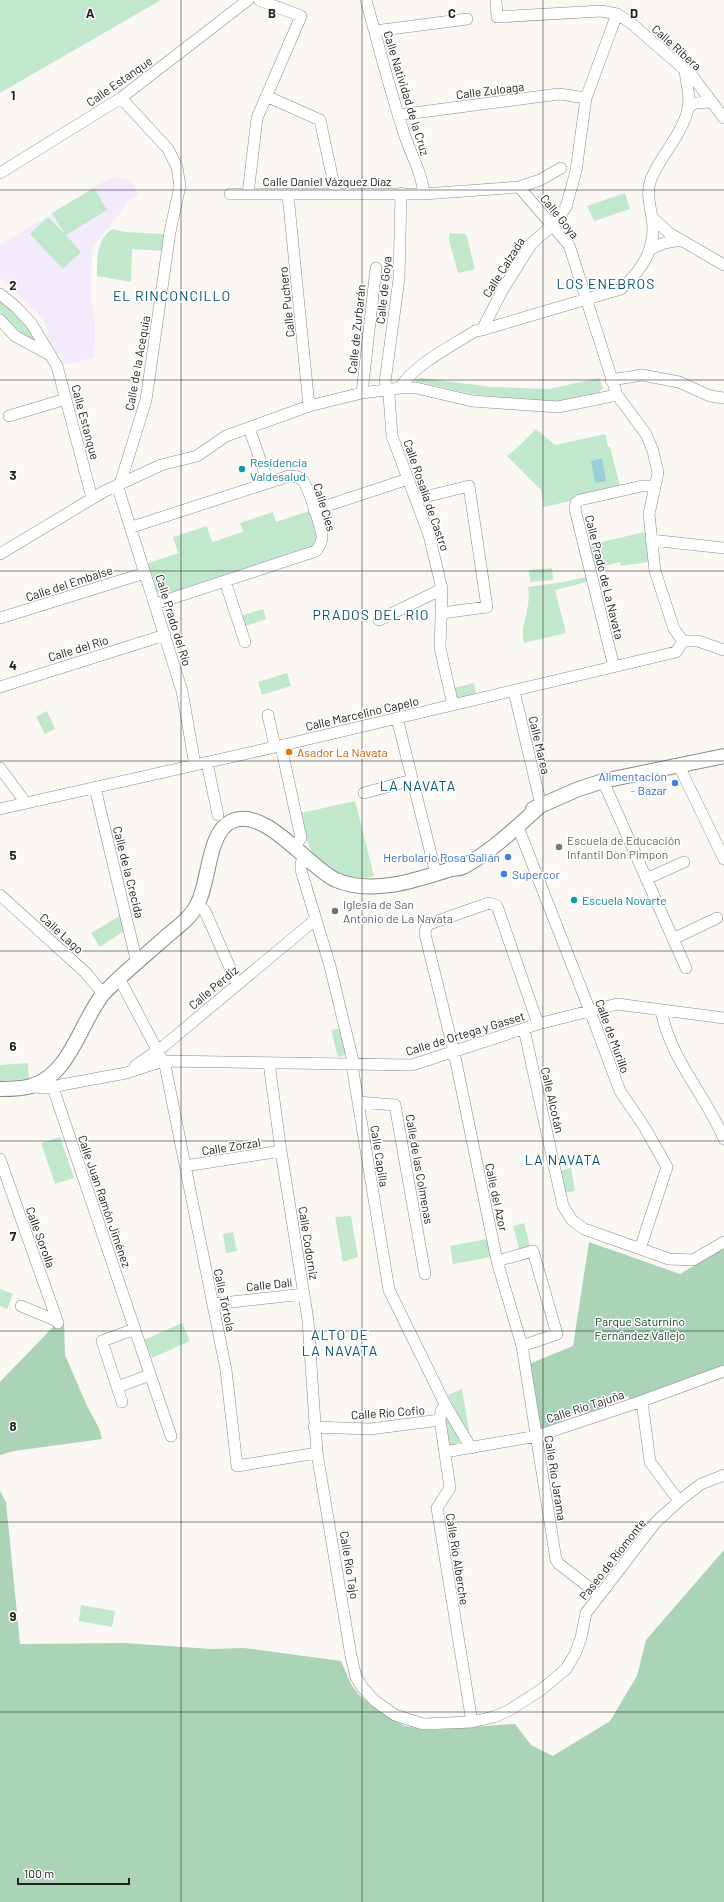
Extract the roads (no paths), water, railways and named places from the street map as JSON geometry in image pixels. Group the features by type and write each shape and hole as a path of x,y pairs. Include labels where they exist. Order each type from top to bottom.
{"main road":[{"path":"456,869 477,854 483,846 514,820 528,811 576,790 603,782 724,756"},
{"path":"0,1089 53,1082 91,1010 103,994 184,921 197,905 206,882 216,838 228,823 242,818 258,821 268,826 306,858 336,880 370,886 387,885 456,869 480,857 518,827 541,805"},
{"path":"518,827 528,811"},
{"path":"483,846 493,842 513,826 518,827"}],"street":[{"name":"Calle Estanque","path":"0,173 121,98 248,0"},
{"path":"248,194 257,118 301,16 259,0"},
{"name":"Calle Natividad de la Cruz","path":"366,0 408,148 423,182 424,194"},
{"name":"Calle Ribera","path":"496,0 497,17 600,11 617,14 631,23 693,77 724,118"},
{"name":"Calle Calzada","path":"482,330 502,291 532,243 553,225 566,207 576,172 586,98 617,14"},
{"path":"375,31 467,19"},
{"path":"400,388 406,378 475,331 621,289 634,277 651,249 652,217 649,206 648,190 651,179 684,123 688,108 689,94 685,70"},
{"name":"Calle Zuloaga","path":"398,115 559,94 586,98"},
{"path":"266,96 320,120 336,194"},
{"name":"Calle de la Acequia","path":"119,485 146,400 170,232 180,186 177,167 168,149 121,98"},
{"path":"688,108 695,103 711,102"},
{"name":"Calle Goya","path":"424,194 519,187 540,180 561,168"},
{"name":"Calle Goya","path":"519,187 569,245 617,395 646,434 653,451 658,473 649,514 651,540 656,571 674,629 683,641"},
{"name":"Calle de Goya","path":"386,388 385,382 399,279 401,193"},
{"name":"Calle Daniel Vázquez Díaz","path":"230,194 424,194"},
{"name":"Calle Puchero","path":"288,195 309,406"},
{"path":"652,217 658,225 724,265"},
{"path":"651,249 664,243 681,240"},
{"name":"Calle de Zurbarán","path":"362,393 376,268"},
{"name":"Calle Estanque","path":"0,294 16,307 31,323 57,366 92,498"},
{"path":"0,320 15,336 50,356"},
{"path":"611,380 642,375 679,382 710,396 724,398"},
{"path":"0,554 92,498 119,485 161,465 197,456 226,436 309,406 386,388 416,388 472,401 558,407 617,395"},
{"name":"Calle Rosalía de Castro","path":"386,388 392,436 429,534 442,589 440,648 452,705"},
{"path":"9,416 66,399"},
{"path":"249,428 268,482"},
{"name":"Calle Cíes","path":"132,527 289,476 297,476 304,481 314,510 322,537 321,545 316,551 155,604"},
{"path":"314,510 408,478"},
{"name":"Calle Prado del Río","path":"119,485 182,691 195,765"},
{"path":"416,499 469,486 487,607 442,613"},
{"name":"Calle Prado de La Navata","path":"614,667 575,509 576,503 580,500 642,486 655,486"},
{"path":"651,540 724,548"},
{"name":"Calle del Embalse","path":"0,618 145,572"},
{"path":"225,581 245,642"},
{"path":"379,620 442,589"},
{"name":"Calle del Río","path":"0,687 165,635"},
{"path":"683,641 698,641 724,650"},
{"name":"Calle Marcelino Capelo","path":"0,809 207,763 676,652 683,641"},
{"name":"Calle Marea","path":"514,691 541,805"},
{"path":"268,715 278,746 301,838 294,848"},
{"path":"397,718 436,874"},
{"path":"207,763 218,815"},
{"path":"679,766 724,859"},
{"path":"0,768 26,803"},
{"path":"364,793 412,780"},
{"path":"603,782 686,968"},
{"name":"Calle de la Crecida","path":"95,788 137,963"},
{"name":"Calle de Murillo","path":"518,827 620,1091 646,1128 667,1166 640,1249"},
{"name":"Calle Capilla","path":"306,858 301,863 301,870 330,966 353,1060 352,1065 389,1290 445,1404 471,1448"},
{"path":"646,879 684,862"},
{"name":"Calle Lago","path":"0,895 86,973 103,994"},
{"name":"Calle del Azor","path":"522,1346 497,1261 454,1052 425,934 426,928 429,924 489,903 497,906 538,1024"},
{"path":"197,905 205,911 237,984"},
{"path":"673,939 717,918"},
{"name":"Calle Perdiz","path":"126,1073 157,1051 316,919"},
{"name":"Calle Tórtola","path":"119,978 163,1061 226,1370 237,1466 317,1453"},
{"name":"Calle de Ortega y Gasset","path":"163,1061 412,1065 538,1024 617,1004 724,1018"},
{"path":"661,1010 664,1024 676,1055 717,1122 724,1139"},
{"name":"Calle Alcotán","path":"524,1029 563,1206 572,1220 584,1229 669,1258 693,1260 724,1242"},
{"name":"Calle Perdiz","path":"53,1082 126,1073 163,1061"},
{"name":"Calle Codorniz","path":"269,1063 281,1151 308,1320 314,1427"},
{"name":"Calle Juan Ramón Jiménez","path":"53,1082 171,1436"},
{"name":"Calle de las Colmenas","path":"358,1102 395,1105 425,1274"},
{"name":"Calle Zorzal","path":"185,1166 281,1151"},
{"name":"Calle Sorolla","path":"0,1159 58,1322 21,1306"},
{"path":"497,1261 533,1251 558,1334 522,1346"},
{"name":"Calle Dalí","path":"213,1304 304,1294"},
{"path":"122,1402 102,1341 135,1329"},
{"name":"Calle Río Jarama","path":"522,1346 556,1560 599,1595"},
{"name":"Calle Río Tajuña","path":"536,1436 642,1401 724,1371"},
{"path":"117,1387 150,1375"},
{"path":"642,1401 650,1462 679,1501"},
{"name":"Calle Río Alberche","path":"445,1404 441,1411 440,1420 450,1488 436,1508 472,1722"},
{"name":"Calle Río Cofio","path":"314,1427 370,1429 440,1420"},
{"name":"Calle Río Tajo","path":"314,1427 351,1656 356,1677 363,1688 375,1701"},
{"path":"445,1452 536,1436"},
{"name":"Paseo de Ríomonte","path":"375,1701 396,1715 423,1724 472,1722 506,1712 541,1690 566,1670 575,1654 581,1638 586,1613 656,1522 679,1501 701,1484 724,1475"}],"water":[{"path":"602,458 606,481 595,483 591,461"}],"place":[{"name":"Residencia Valdesalud","path":"242,469"},
{"name":"Asador La Navata","path":"289,752"},
{"name":"Alimentación - Bazar","path":"675,783"},
{"name":"Escuela de Educación Infantil Don Pimpon","path":"559,847"},
{"name":"Herbolario Rosa Galián","path":"508,857"},
{"name":"Supercor","path":"504,874"},
{"name":"Escuela Novarte","path":"574,900"},
{"name":"Iglesia de San Antonio de La Navata","path":"335,911"}],"district":[{"name":"LOS ENEBROS","path":"606,283"},
{"name":"EL RINCONCILLO","path":"172,295"},
{"name":"PRADOS DEL RIO","path":"371,614"},
{"name":"LA NAVATA","path":"418,785"},
{"name":"LA NAVATA","path":"563,1159"},
{"name":"ALTO DE LA NAVATA","path":"340,1342"}],"park label":[{"name":"Parque Saturnino Fernández Vallejo","path":"640,1328"}]}
